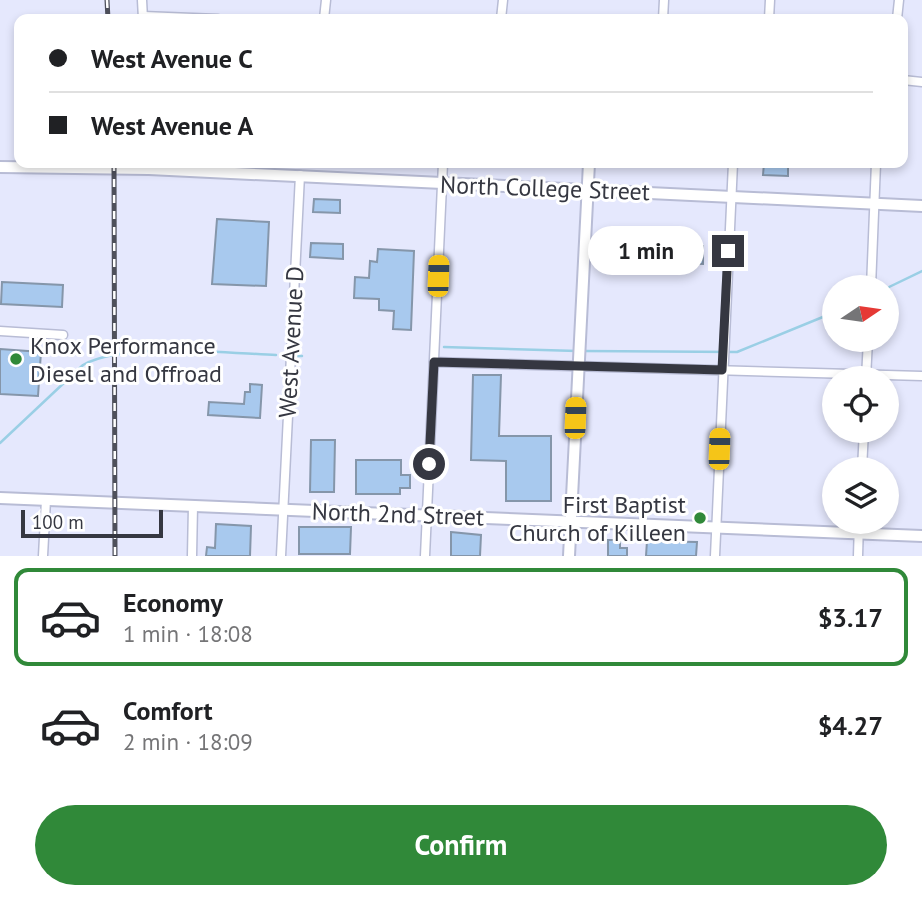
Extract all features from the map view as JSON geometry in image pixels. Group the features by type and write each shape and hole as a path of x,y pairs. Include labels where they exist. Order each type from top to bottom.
{"street":[{"name":"North College Street","path":"182,168 442,184 922,205"},
{"path":"425,556 443,168"},
{"path":"569,556 589,168"},
{"path":"715,556 733,168"},
{"path":"871,275 876,168"},
{"name":"West Avenue D","path":"281,556 300,175"},
{"path":"0,331 62,335"},
{"path":"434,362 723,366 822,373"},
{"path":"899,376 922,376"},
{"name":"North 2nd Street","path":"0,498 822,532"},
{"path":"43,556 46,500"},
{"path":"192,556 193,506"},
{"path":"858,556 859,534"},
{"name":"North 2nd Street","path":"859,534 922,536"}],"building":[{"path":"764,168 788,168 788,176 763,175"},
{"path":"314,199 340,200 340,213 313,212"},
{"path":"217,219 269,222 266,286 212,284"},
{"path":"311,243 343,244 343,259 310,257"},
{"path":"658,243 703,246 703,264 657,262"},
{"path":"378,249 414,251 411,330 393,329 394,311 379,310 379,299 354,298 355,277 369,278 370,261 377,262"},
{"path":"2,282 63,285 62,307 1,304"},
{"path":"0,349 41,352 38,396 0,394"},
{"path":"473,375 501,375 499,436 551,436 551,501 506,501 506,461 471,460"},
{"path":"250,384 262,385 260,418 208,415 209,402 244,404 245,392 250,392"},
{"path":"311,440 335,440 334,492 310,492"},
{"path":"356,460 401,460 401,475 410,475 410,488 400,488 400,494 356,494"},
{"path":"216,524 251,526 250,556 206,556 207,547 215,548"},
{"path":"299,527 351,527 350,554 299,554"},
{"path":"451,532 481,535 480,556 451,556"},
{"path":"608,540 620,540 620,548 627,548 627,556 608,556"},
{"path":"647,541 697,542 696,556 646,556"}],"waterway":[{"path":"900,282 922,271"},
{"path":"583,351 737,352 822,317"},
{"path":"444,347 577,351"},
{"path":"0,443 83,365 101,358 149,351 276,355"},
{"path":"295,356 302,356"}],"railway":[{"path":"107,0 108,14"},
{"path":"114,168 115,556"}],"place":[{"name":"Knox Performance Diesel and Offroad","path":"16,359"},
{"name":"First Baptist Church of Killeen","path":"700,518"}],"route":[{"path":"429,464 434,362 722,370 728,251"}]}
